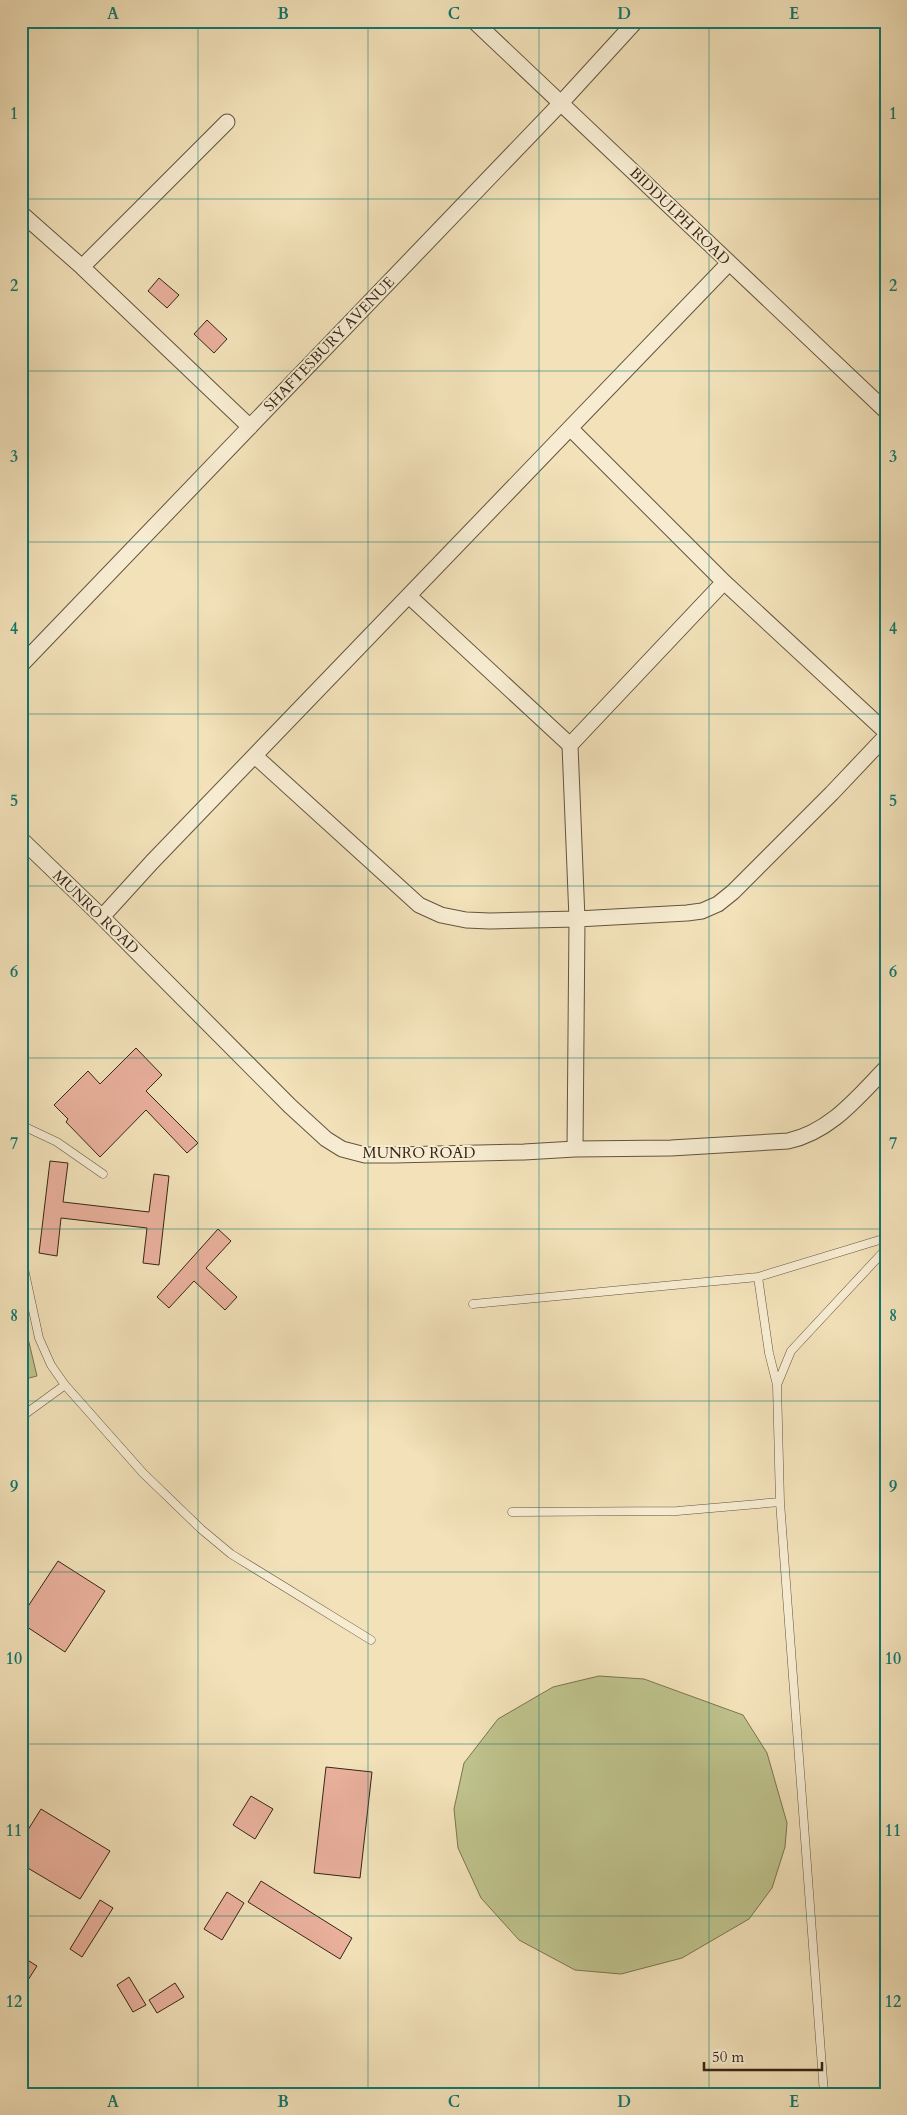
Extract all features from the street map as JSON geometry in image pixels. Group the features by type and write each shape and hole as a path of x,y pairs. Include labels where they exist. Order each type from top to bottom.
{"street":[{"name":"BIDDULPH ROAD","path":"474,21 886,411"},
{"name":"SHAFTESBURY AVENUE","path":"21,665 561,103 636,21"},
{"path":"82,267 227,122"},
{"path":"21,213 82,267 158,341 250,426"},
{"path":"102,917 159,855 730,263"},
{"path":"255,756 398,887 419,904 441,915 466,920 577,919 687,913 718,904 765,862 886,734 724,582 570,428"},
{"path":"570,745 724,582"},
{"path":"409,596 570,745 577,919 575,1149"},
{"name":"MUNRO ROAD","path":"21,839 102,917 290,1106 326,1139 342,1150 365,1155 394,1156 575,1149 671,1148 788,1141 804,1138 831,1122 886,1068"}],"lane":[{"path":"21,1125 58,1142 104,1174"},
{"path":"473,1304 758,1277 886,1238"},
{"path":"778,1385 791,1351 886,1248"},
{"path":"21,1255 39,1338 51,1365 64,1385 143,1473 215,1542 371,1640"},
{"path":"758,1277 769,1353 778,1385 780,1502 824,2094"},
{"path":"21,1417 64,1385"},
{"path":"512,1512 677,1512 780,1502"}],"green space":[{"path":"21,1309 37,1376 21,1380"},
{"path":"599,1676 644,1679 743,1715 767,1753 787,1823 785,1847 772,1888 749,1919 682,1958 621,1974 575,1970 519,1940 481,1898 458,1848 454,1809 464,1763 498,1719 553,1687"}],"building":[{"path":"159,278 179,295 167,308 148,291"},
{"path":"207,320 227,339 214,353 194,334"},
{"path":"136,1048 162,1075 146,1091 198,1143 187,1153 146,1110 100,1157 66,1122 68,1119 54,1105 88,1071 100,1084"},
{"path":"50,1161 68,1163 63,1202 149,1212 154,1174 169,1176 159,1265 143,1263 147,1228 61,1218 57,1256 39,1253"},
{"path":"218,1229 231,1241 206,1268 237,1297 225,1310 194,1281 169,1308 157,1297"},
{"path":"58,1561 105,1591 65,1652 21,1623 21,1617"},
{"path":"326,1767 372,1772 360,1878 314,1873"},
{"path":"251,1796 273,1809 255,1839 233,1825"},
{"path":"41,1809 110,1851 80,1899 21,1864 21,1841"},
{"path":"261,1881 352,1938 340,1959 248,1902"},
{"path":"227,1892 244,1903 222,1940 204,1929"},
{"path":"100,1900 113,1908 82,1957 70,1949"},
{"path":"21,1956 37,1966 21,1991"},
{"path":"129,1977 146,2005 133,2012 117,1985"},
{"path":"175,1983 184,1997 157,2013 149,2000"}]}
